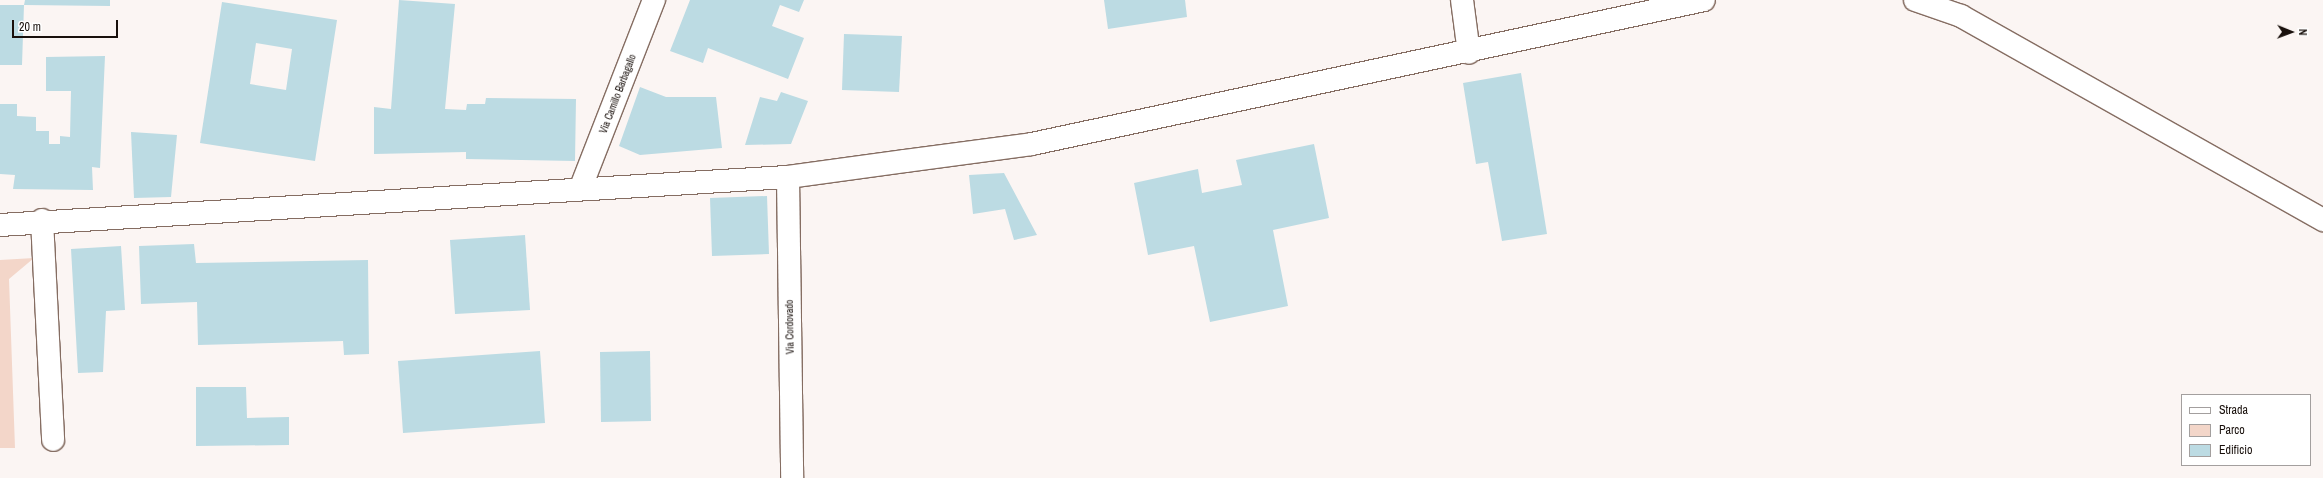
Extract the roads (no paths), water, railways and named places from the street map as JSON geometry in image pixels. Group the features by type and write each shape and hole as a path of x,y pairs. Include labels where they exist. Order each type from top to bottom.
{"street":[{"name":"Via Camillo Barbagallo","path":"581,187 654,0"},
{"path":"1462,0 1469,53"},
{"path":"0,225 42,220 581,187 788,177 1032,144 1469,53 1704,0"},
{"path":"1915,0 1961,16 2323,220"},
{"name":"Via Cordovado","path":"788,177 792,478"},
{"path":"42,220 53,440"}]}
